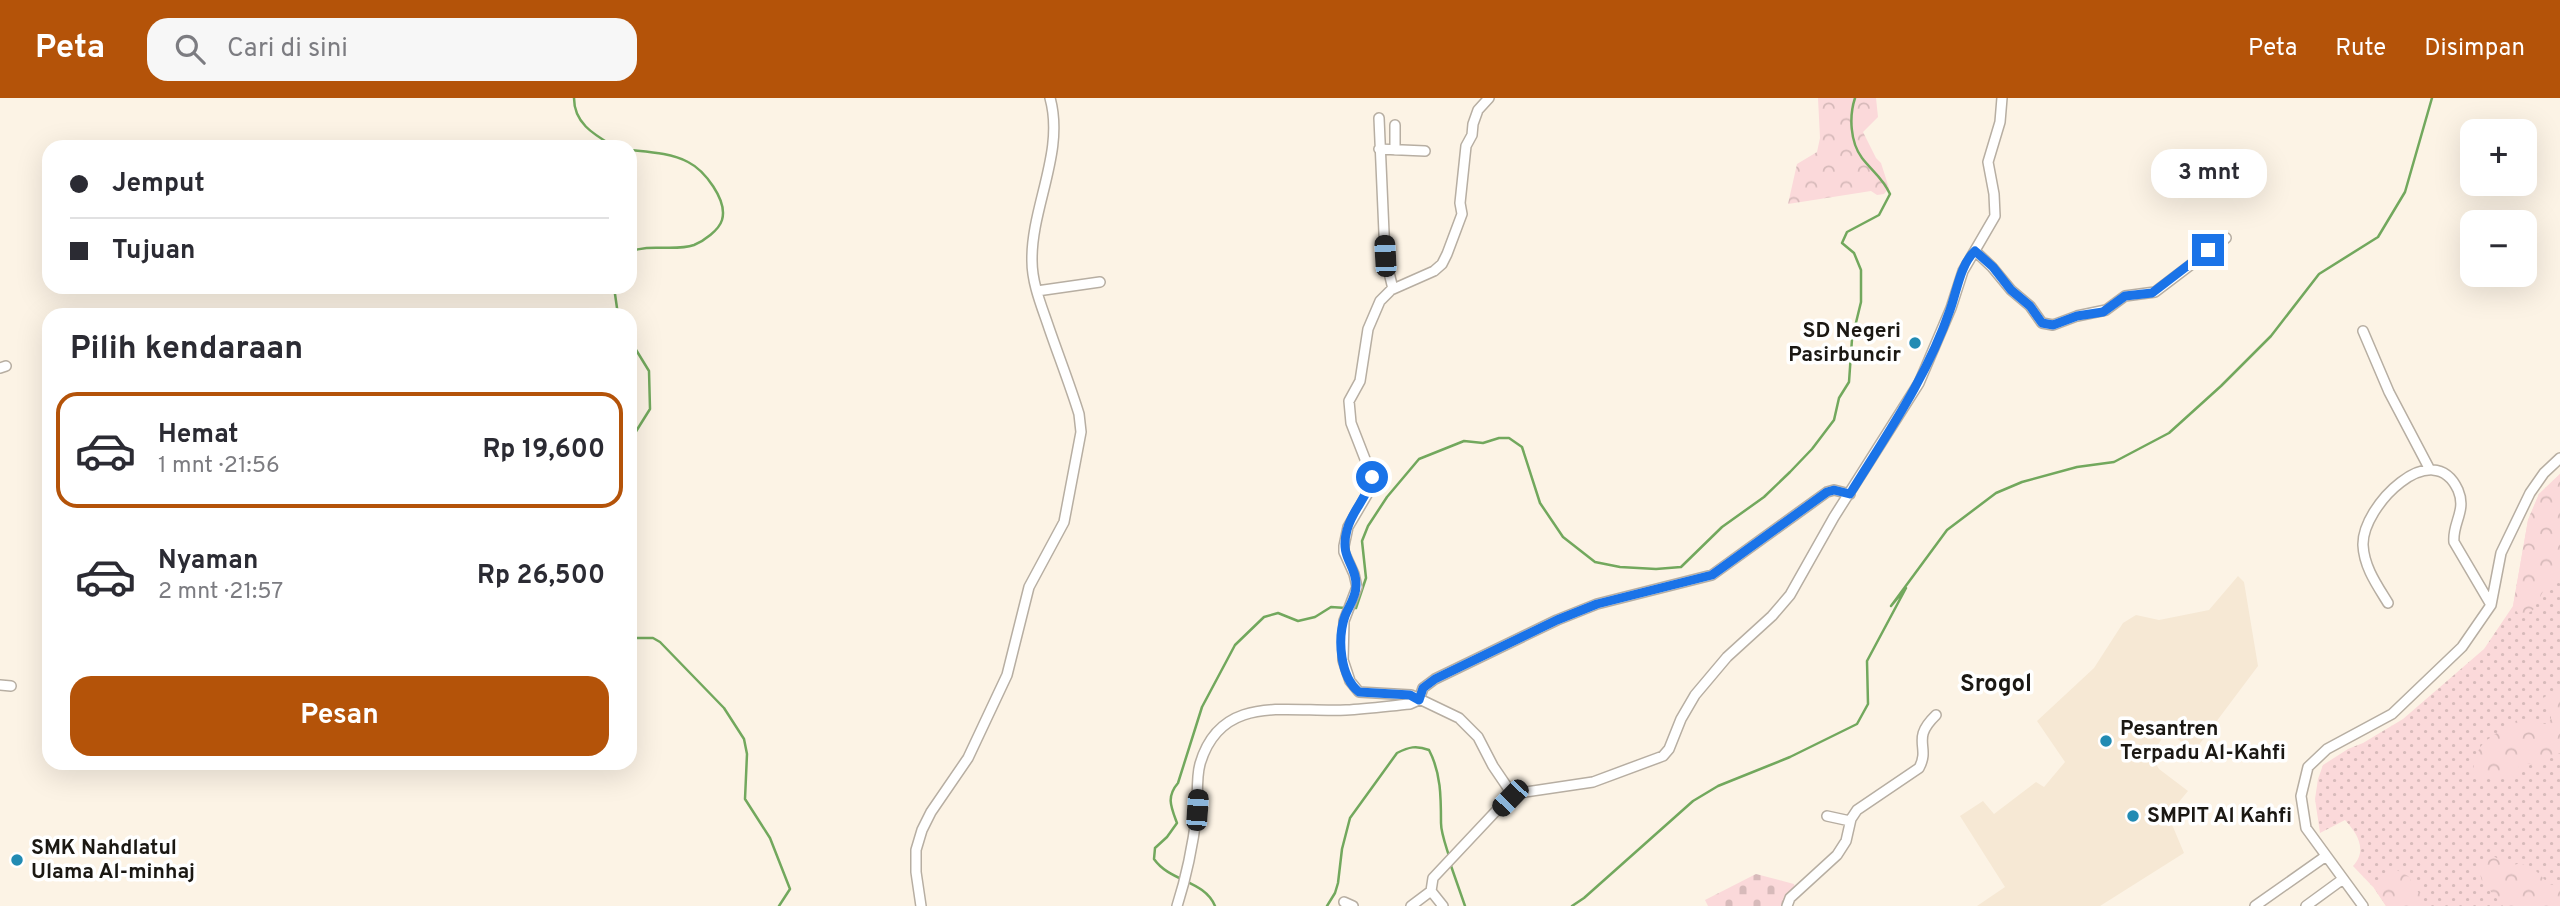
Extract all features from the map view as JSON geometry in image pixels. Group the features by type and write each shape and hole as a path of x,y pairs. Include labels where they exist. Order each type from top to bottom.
{"street":[{"path":"921,906 916,850 922,830 931,812 968,758 992,710 1012,660 1029,587 1060,534 1068,510 1080,423 1037,291 1032,250 1053,138 1050,98"},
{"path":"1489,98 1478,110 1472,135 1466,146 1460,203 1462,214 1444,261 1429,274 1392,289 1382,296 1370,320 1360,381 1348,404 1351,423 1372,477 1368,493 1352,518 1345,540 1344,552 1354,574 1356,587 1344,621 1343,660 1350,681 1359,692 1410,695 1438,707 1470,727 1512,794"},
{"path":"1411,906 1431,891 1433,878 1445,863 1512,794 1593,782 1667,753 1681,719 1695,695 1727,657 1784,603 1919,383 1948,316 1963,271 1995,216 1988,162 2000,122 2002,98"},
{"path":"1379,118 1385,256 1392,289"},
{"path":"1395,125 1395,150"},
{"path":"1379,149 1425,151"},
{"path":"1975,251 1993,267 2011,290 2030,306 2042,323 2053,325 2077,316 2103,312 2125,296 2155,292 2226,238"},
{"path":"1037,291 1100,282"},
{"path":"2363,331 2399,411 2429,468"},
{"path":"2363,906 2304,823 2301,796 2308,767 2327,749 2399,708 2462,647 2491,605 2499,560 2511,531 2534,487 2560,458"},
{"path":"2388,603 2366,563 2363,546 2366,523 2379,501 2389,492 2419,471 2429,468 2437,469 2457,488 2461,509 2454,541 2491,605"},
{"path":"1177,906 1190,861 1200,765 1214,733 1222,726 1248,712 1265,709 1346,710 1410,704 1419,700 1423,688 1435,679 1557,620 1597,604 1712,575 1827,492 1834,490 1850,494"},
{"path":"0,685 11,686"},
{"path":"1787,906 1790,898 1842,848 1850,821 1857,810 1919,768 1923,759 1923,729 1936,715"},
{"path":"1827,816 1850,821"},
{"path":"2255,906 2326,856"},
{"path":"2306,906 2343,879"},
{"path":"1431,891 1443,906"}],"shaded area":[{"name":"Pesantren Terpadu Al-Kahfi","path":"2238,576 2244,582 2258,666 2195,750 2166,732 2151,756 2159,769 2188,791 2168,815 2184,853 2100,906 1977,906 2005,887 1960,816 1983,801 1994,814 2036,782 2044,787 2065,762 2037,721 2094,668 2123,623 2136,615 2159,620 2209,610"}],"green space":[{"path":"1818,98 1876,98 1878,117 1863,132 1881,163 1889,188 1884,194 1877,195 1871,191 1788,204 1797,164 1817,152 1820,138"},
{"path":"2560,474 2560,906 2386,906 2374,888 2353,866 2360,854 2359,842 2345,820 2320,833 2315,799 2323,765 2403,719 2484,649 2513,606 2528,520 2539,494"},
{"path":"2560,474 2560,575 2546,586 2533,610 2521,618 2513,606 2528,520 2539,494"},
{"path":"2553,691 2560,691 2560,753 2535,765 2520,762 2518,769 2508,778 2485,778 2473,771 2480,747 2515,721 2527,720 2547,724 2551,719 2551,711 2542,699"},
{"path":"2487,855 2534,869 2549,884 2560,887 2560,906 2503,906 2482,881 2478,867"},
{"path":"2395,869 2408,876 2427,906 2386,906 2374,888 2388,872"},
{"path":"1756,874 1794,884 1795,888 1785,906 1708,906 1705,900"}],"waterway":[{"path":"574,98 582,122 604,140"},
{"path":"1352,608 1356,608 1366,578 1362,541 1368,526 1387,497 1419,459 1464,441 1483,443 1509,438 1522,447 1540,503 1563,537 1595,562 1620,567 1681,567 1722,527 1764,497 1790,472 1834,420 1839,398 1849,382 1852,339 1861,302 1861,270 1854,253 1842,243 1847,232 1879,215 1890,194 1881,179 1862,158 1855,144 1851,121 1855,98"},
{"path":"1572,906 1693,801 1718,786 1790,757 1857,724 1868,704 1867,661 1906,588 1891,606 1947,530 1996,493 2022,482 2077,467 2114,462 2169,433 2221,386 2271,336 2319,274 2378,237 2405,192 2432,98"},
{"path":"637,151 667,155 694,166 713,187 723,212 718,228 694,245 637,249"},
{"path":"615,294 617,308"},
{"path":"637,351 649,371 650,409 637,430"},
{"path":"1215,906 1203,891 1161,867 1154,859 1155,848 1177,823 1172,807 1172,793 1178,783 1202,707 1235,645 1264,617 1278,613 1298,621 1315,617 1331,607 1346,608"},
{"path":"637,638 653,638 660,642 724,708 744,739 747,754 745,799 770,838 790,889 779,906"},
{"path":"1327,906 1338,883 1342,849 1350,818 1397,753 1405,749 1416,747 1429,750 1433,759 1440,785 1442,831 1449,856"},
{"path":"1450,863 1465,906"}],"place":[{"name":"SD Negeri Pasirbuncir","path":"1915,343"},
{"name":"Pesantren Terpadu Al-Kahfi","path":"2106,741"},
{"name":"SMPIT Al Kahfi","path":"2133,816"},
{"name":"SMK Nahdlatul Ulama Al-minhaj","path":"17,860"}],"district":[{"name":"Srogol","path":"1996,685"}],"route":[{"path":"1372,477 1368,493 1356,509 1345,540 1344,552 1354,574 1356,587 1344,621 1344,668 1353,687 1359,692 1410,695 1419,700 1423,688 1435,679 1471,664 1557,620 1597,604 1712,575 1827,492 1834,490 1850,494 1912,397 1951,308 1963,271 1975,251 1993,267 2011,290 2030,306 2042,323 2053,325 2077,316 2103,312 2125,296 2155,292 2208,250"}]}
